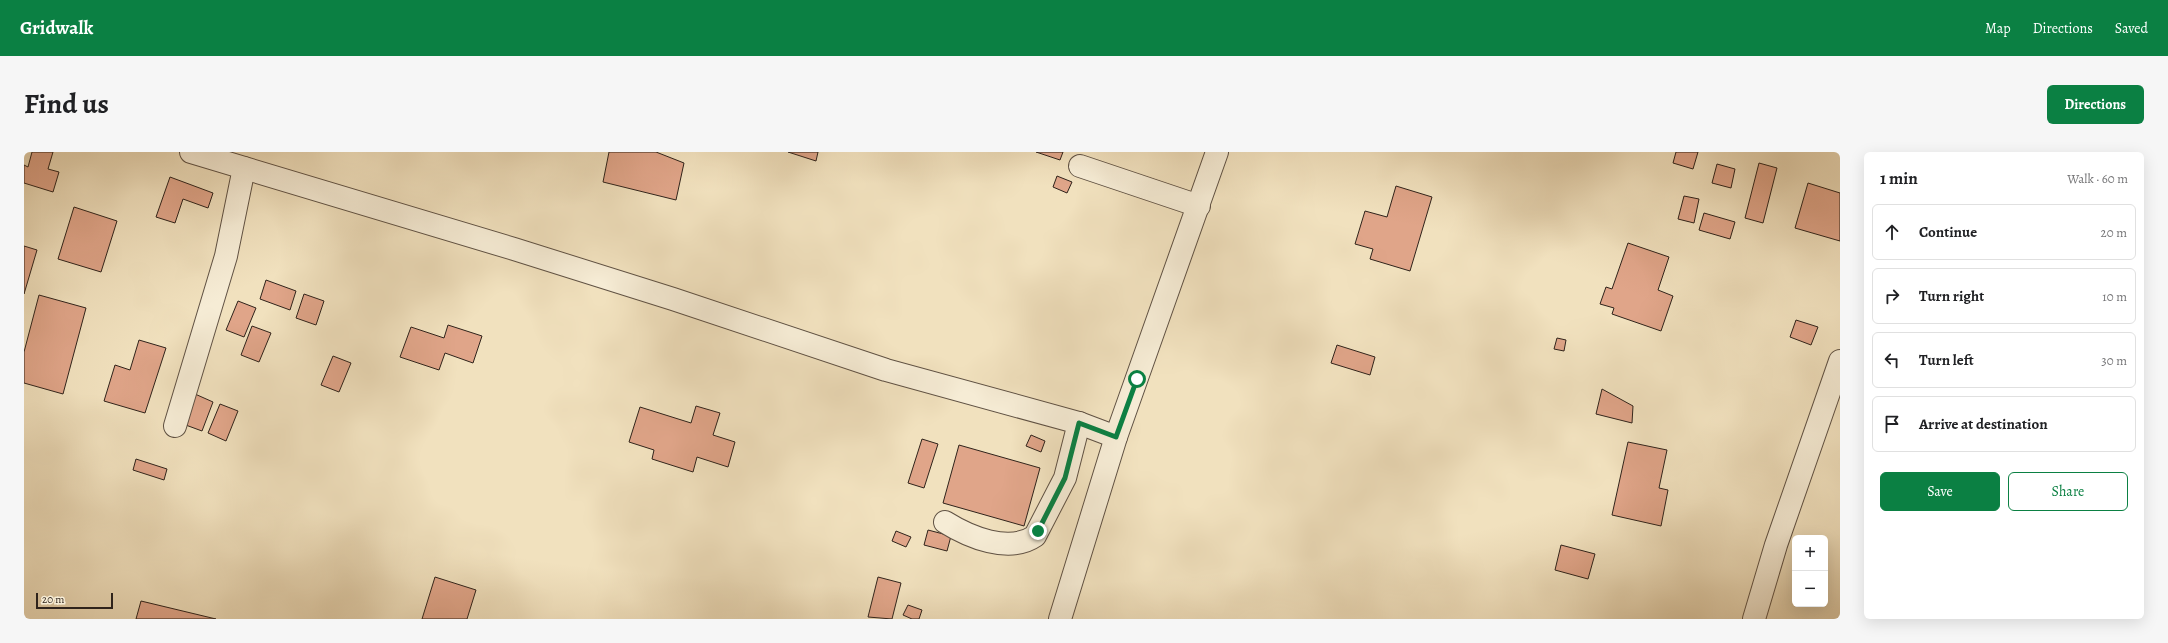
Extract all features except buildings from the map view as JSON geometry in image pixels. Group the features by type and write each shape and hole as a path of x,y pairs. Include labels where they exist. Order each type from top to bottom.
{"street":[{"path":"192,152 643,289 886,370 1079,423 1116,437"},
{"path":"1060,619 1116,437 1218,152"},
{"path":"1080,166 1199,206"},
{"path":"175,426 226,256 244,168"},
{"path":"1754,619 1776,544 1840,361"},
{"path":"945,522 958,530 991,542 1017,542 1031,539 1038,531 1065,478 1079,423"}],"route":[{"path":"1038,531 1065,478 1079,423 1116,437 1137,379"}]}
